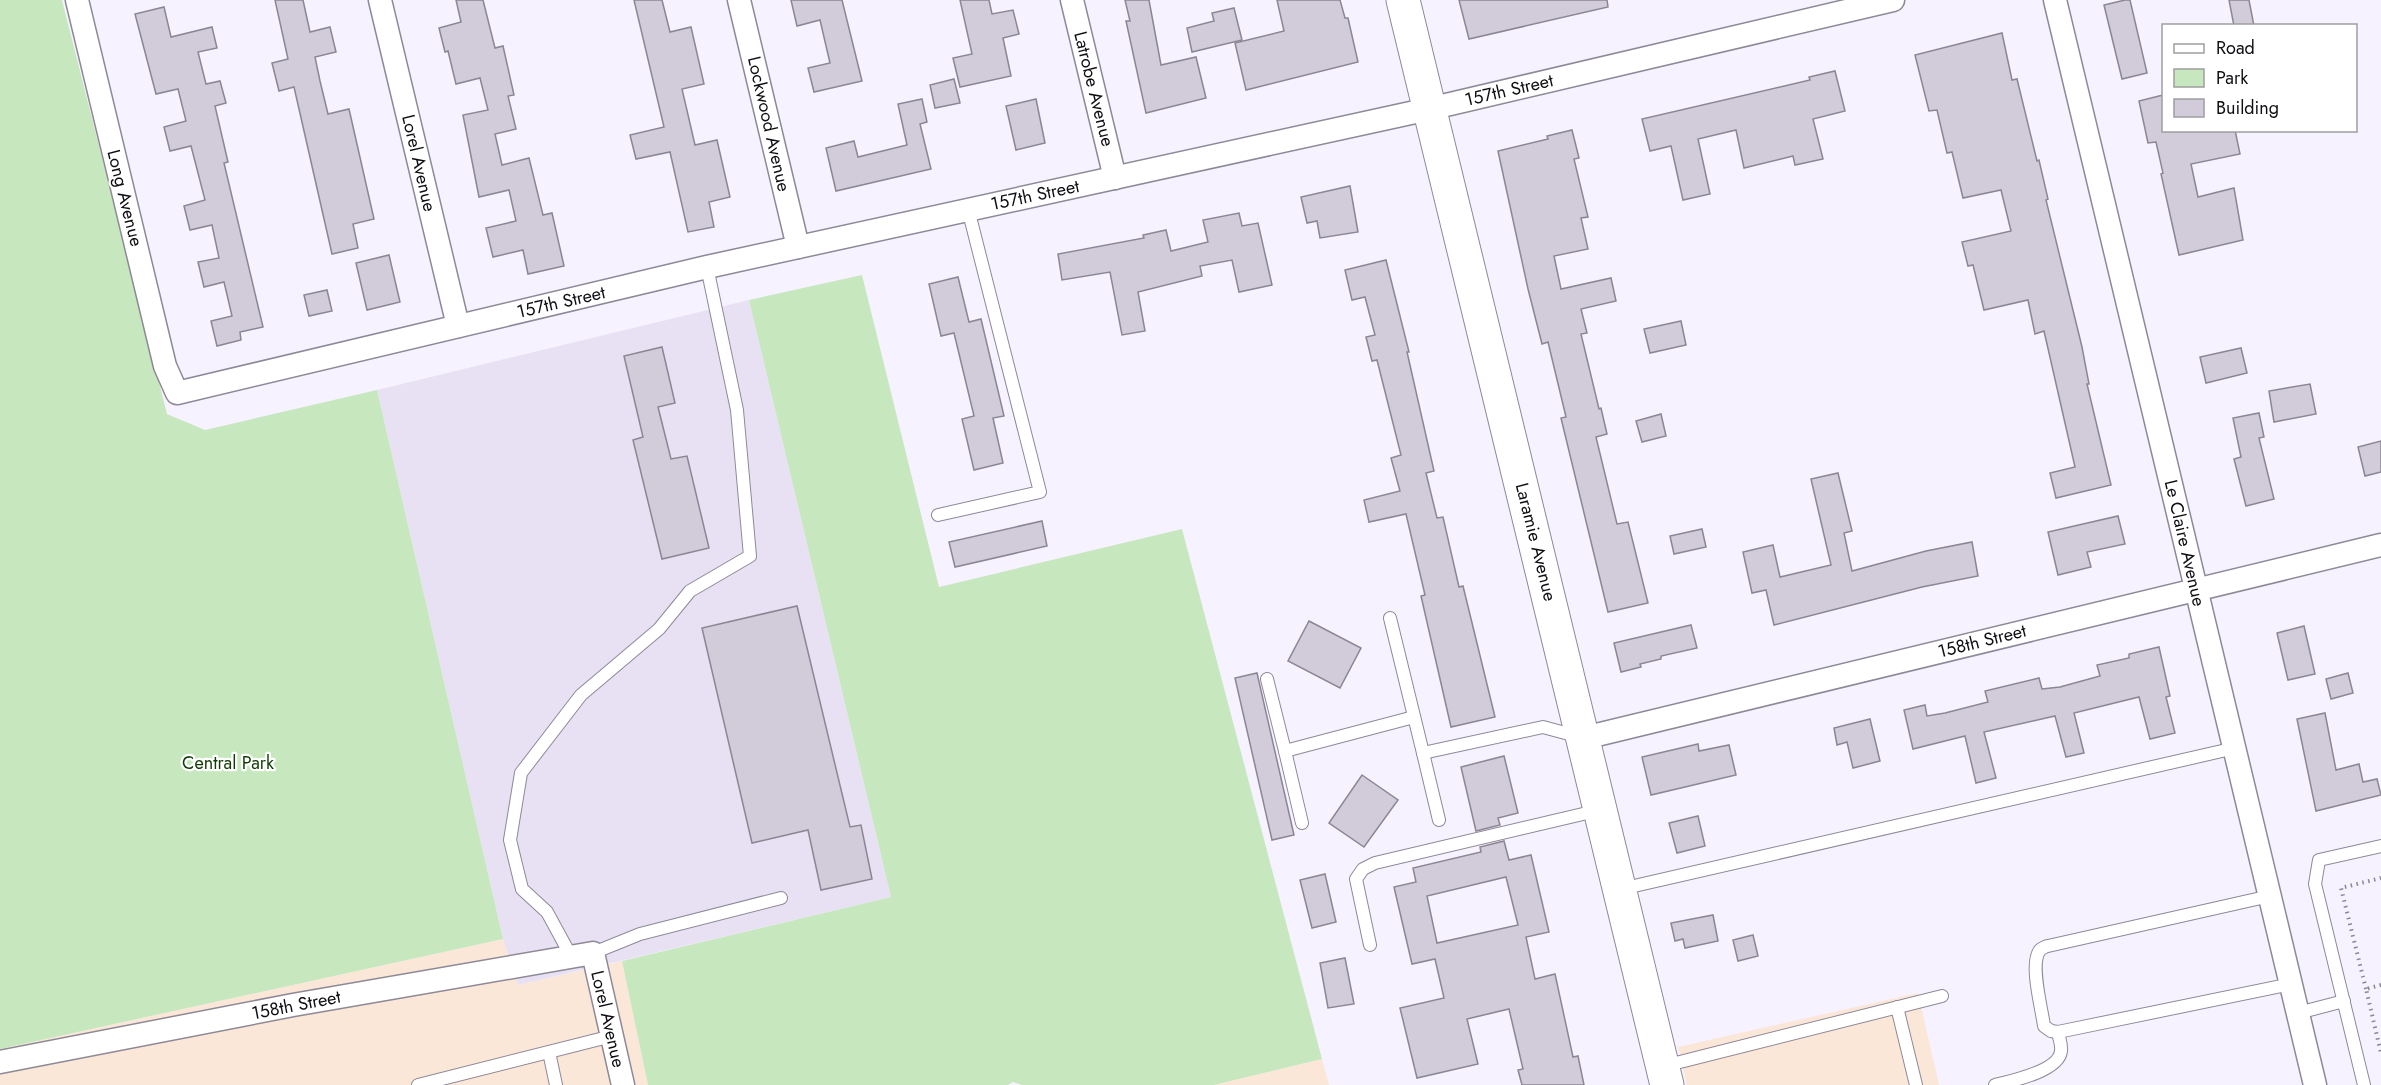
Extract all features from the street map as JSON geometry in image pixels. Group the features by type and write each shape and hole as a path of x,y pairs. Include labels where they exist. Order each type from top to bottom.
{"street":[{"name":"Long Avenue","path":"77,0 165,366 177,393"},
{"name":"Lorel Avenue","path":"380,0 458,326"},
{"name":"Lockwood Avenue","path":"739,0 798,247"},
{"name":"Latrobe Avenue","path":"1072,0 1115,178"},
{"name":"Laramie Avenue","path":"1403,0 1665,1076"},
{"name":"157th Street","path":"177,393 707,267 1429,109 1893,0"},
{"name":"Le Claire Avenue","path":"2055,0 2316,1085"},
{"name":"158th Street","path":"1584,738 2381,545"},
{"name":"Lorel Avenue","path":"593,953 623,1085"},
{"name":"158th Street","path":"0,1062 293,1005 593,953"}],"lane":[{"path":"938,515 1040,492 969,209"},
{"path":"571,956 547,912 522,889 510,840 521,773 581,695 659,628 690,591 750,556 737,410 707,267"},
{"path":"1390,618 1439,820"},
{"path":"1267,679 1302,823"},
{"path":"1285,750 1414,717"},
{"path":"1423,753 1543,727 1584,738"},
{"path":"1620,890 2235,748"},
{"path":"1370,945 1356,879 1363,869 1375,863 1601,810"},
{"path":"2364,1085 2315,884 2319,860 2381,846"},
{"path":"2270,896 2041,949 2036,958 2035,969 2044,1026 2051,1031 2058,1032 2291,984"},
{"path":"593,953 640,934 781,898"},
{"path":"1665,1076 1897,1007 1942,996"},
{"path":"2298,1013 2344,1001"},
{"path":"1897,1007 1916,1085"},
{"path":"1995,1085 2033,1074 2056,1063 2061,1053 2058,1032"},
{"path":"418,1085 612,1036"},
{"path":"549,1052 556,1085"}],"path":[{"path":"2381,878 2341,888 2381,1053"},
{"path":"2366,989 2381,985"}],"shaded area":[{"path":"749,300 891,897 518,985 503,939 377,390"},
{"path":"503,939 518,985 622,961 648,1085 0,1085 0,1049"},
{"path":"1918,993 1939,1085 1687,1085 1678,1047"},
{"path":"1322,1059 1329,1085 1214,1085"}],"green space":[{"name":"Central Park","path":"0,0 62,0 167,414 205,430 377,390 503,939 0,1049"},
{"path":"862,275 939,587 1182,529 1322,1059 1214,1085 1022,1085 1013,1082 1008,1085 648,1085 622,961 891,897 749,300"}],"building":[{"path":"275,0 303,0 310,32 330,27 336,52 315,57 320,81 328,114 349,109 374,219 353,224 358,248 332,254 294,87 279,91 272,63 288,59"},
{"path":"456,0 483,0 495,48 503,46 514,95 508,96 516,129 495,134 502,165 529,158 543,215 552,213 564,266 528,274 523,250 493,257 486,228 516,221 509,190 479,197 463,115 488,110 480,78 456,84 448,51 445,52 439,28 461,22"},
{"path":"634,0 662,0 670,32 691,27 704,84 682,89 695,145 717,140 730,197 709,202 714,227 688,232 670,152 636,159 630,135 664,127"},
{"path":"791,0 842,0 862,81 814,92 808,68 830,63 820,20 797,26"},
{"path":"960,0 989,0 992,14 1013,10 1019,34 1003,38 1011,76 960,87 953,58 972,54"},
{"path":"1125,0 1149,0 1161,65 1196,57 1206,98 1146,113 1126,21 1130,21"},
{"path":"1277,0 1340,0 1345,18 1348,18 1358,62 1246,90 1235,43 1284,31"},
{"path":"1459,0 1607,0 1608,7 1469,39"},
{"path":"2130,0 2147,73 2122,79 2104,5"},
{"path":"2229,0 2249,0 2254,24 2234,24"},
{"path":"164,7 171,37 212,27 217,48 198,52 206,84 220,81 226,103 215,106 228,162 224,163 263,327 240,332 241,340 217,346 211,321 232,316 224,282 204,287 198,262 219,258 212,225 190,230 184,206 205,200 191,146 170,151 164,127 186,121 178,89 156,94 135,14"},
{"path":"1234,8 1242,40 1192,52 1187,28 1214,21 1212,13"},
{"path":"2002,33 2012,80 2017,79 2037,161 2039,160 2048,199 2046,200 2082,347 2089,384 2087,384 2111,485 2056,498 2050,473 2075,467 2044,331 2035,334 2028,300 1984,310 1973,265 1968,266 1962,242 2011,231 2001,190 1963,198 1952,152 1947,153 1937,110 1929,111 1915,55"},
{"path":"1835,71 1845,111 1813,119 1823,159 1795,165 1793,156 1744,168 1736,130 1698,139 1710,194 1683,200 1671,146 1650,151 1642,119 1810,80 1809,77"},
{"path":"954,79 960,103 935,108 930,85"},
{"path":"2162,95 2162,132 2235,132 2240,154 2191,164 2198,197 2234,188 2243,240 2179,255 2156,142 2148,143 2139,101"},
{"path":"922,99 927,122 920,124 931,169 836,191 826,148 854,141 858,157 907,145 898,104"},
{"path":"1036,99 1045,143 1016,150 1006,106"},
{"path":"1572,130 1579,158 1574,159 1588,217 1581,218 1588,249 1554,256 1561,289 1611,278 1616,301 1581,309 1587,333 1581,334 1607,434 1596,437 1617,524 1628,522 1648,603 1608,612 1561,418 1566,417 1548,342 1542,344 1498,151 1548,139 1547,136"},
{"path":"1350,186 1358,232 1320,238 1317,221 1307,223 1301,197"},
{"path":"1239,213 1242,226 1258,223 1272,285 1239,292 1232,260 1200,266 1202,276 1138,292 1145,331 1122,335 1110,272 1062,280 1058,254 1144,238 1143,235 1166,230 1171,251 1208,242 1203,220"},
{"path":"389,255 400,302 367,310 356,263"},
{"path":"1386,260 1409,352 1407,352 1434,471 1426,473 1437,518 1443,517 1459,587 1463,586 1495,717 1451,727 1421,596 1425,595 1406,514 1369,522 1364,500 1400,491 1391,458 1401,455 1377,360 1372,361 1366,337 1375,335 1365,297 1352,300 1345,270"},
{"path":"958,277 969,322 981,319 1004,416 993,418 1003,463 974,470 962,419 974,416 954,333 941,336 929,284"},
{"path":"327,290 332,311 309,316 304,295"},
{"path":"1681,321 1686,345 1650,353 1644,329"},
{"path":"662,347 675,403 658,407 671,459 687,456 709,548 662,559 633,440 643,437 624,356"},
{"path":"2241,348 2247,373 2206,383 2200,357"},
{"path":"2310,384 2316,414 2274,422 2269,391"},
{"path":"2259,413 2264,437 2259,438 2274,499 2246,506 2234,459 2241,457 2233,418"},
{"path":"1661,414 1666,436 1642,442 1636,421"},
{"path":"2381,441 2381,472 2365,476 2358,447"},
{"path":"1838,473 1852,531 1844,533 1852,571 1926,551 1972,542 1978,576 1922,587 1774,625 1766,590 1752,593 1743,552 1773,545 1780,577 1831,565 1811,479"},
{"path":"2118,516 2125,544 2087,552 2091,567 2058,575 2048,532"},
{"path":"1042,521 1047,546 955,567 949,542"},
{"path":"1702,529 1706,547 1674,554 1670,536"},
{"path":"797,606 850,827 861,825 872,879 821,890 808,830 752,843 702,628"},
{"path":"1309,621 1361,648 1340,688 1288,661"},
{"path":"1691,625 1697,648 1661,656 1661,659 1640,664 1641,667 1621,672 1614,643"},
{"path":"2304,626 2315,674 2288,680 2277,633"},
{"path":"2159,647 2170,696 2166,697 2175,733 2150,739 2139,697 2074,713 2084,753 2066,757 2055,716 1984,732 1996,778 1976,783 1965,736 1913,749 1904,710 1925,705 1927,716 1945,713 1988,702 1985,691 2039,678 2042,689 2060,687 2100,676 2097,665 2129,658 2129,654"},
{"path":"1257,673 1294,835 1272,840 1235,678"},
{"path":"2348,673 2353,693 2331,699 2326,679"},
{"path":"2325,713 2336,770 2359,764 2363,782 2377,779 2381,795 2316,811 2297,719"},
{"path":"1870,719 1880,761 1853,768 1847,742 1837,745 1834,728"},
{"path":"1698,744 1699,751 1729,745 1736,775 1651,795 1642,757"},
{"path":"1504,756 1518,813 1498,818 1500,825 1476,831 1461,767"},
{"path":"1362,775 1398,800 1364,847 1329,823"},
{"path":"1698,816 1705,846 1677,853 1669,823"},
{"path":"1504,841 1509,860 1531,855 1549,932 1526,937 1535,979 1555,974 1573,1057 1578,1056 1584,1085 1522,1085 1518,1070 1523,1069 1509,1009 1467,1019 1478,1064 1417,1078 1400,1008 1444,998 1435,959 1412,964 1394,887 1416,882 1413,868 1481,852 1480,847","holes":["1506,877 1518,925 1437,943 1427,896"]},
{"path":"1325,874 1336,922 1312,928 1300,880"},
{"path":"1713,915 1718,941 1685,948 1683,939 1675,941 1671,923"},
{"path":"1753,935 1758,956 1738,961 1733,940"},
{"path":"1345,958 1354,1004 1328,1008 1320,963"}]}
